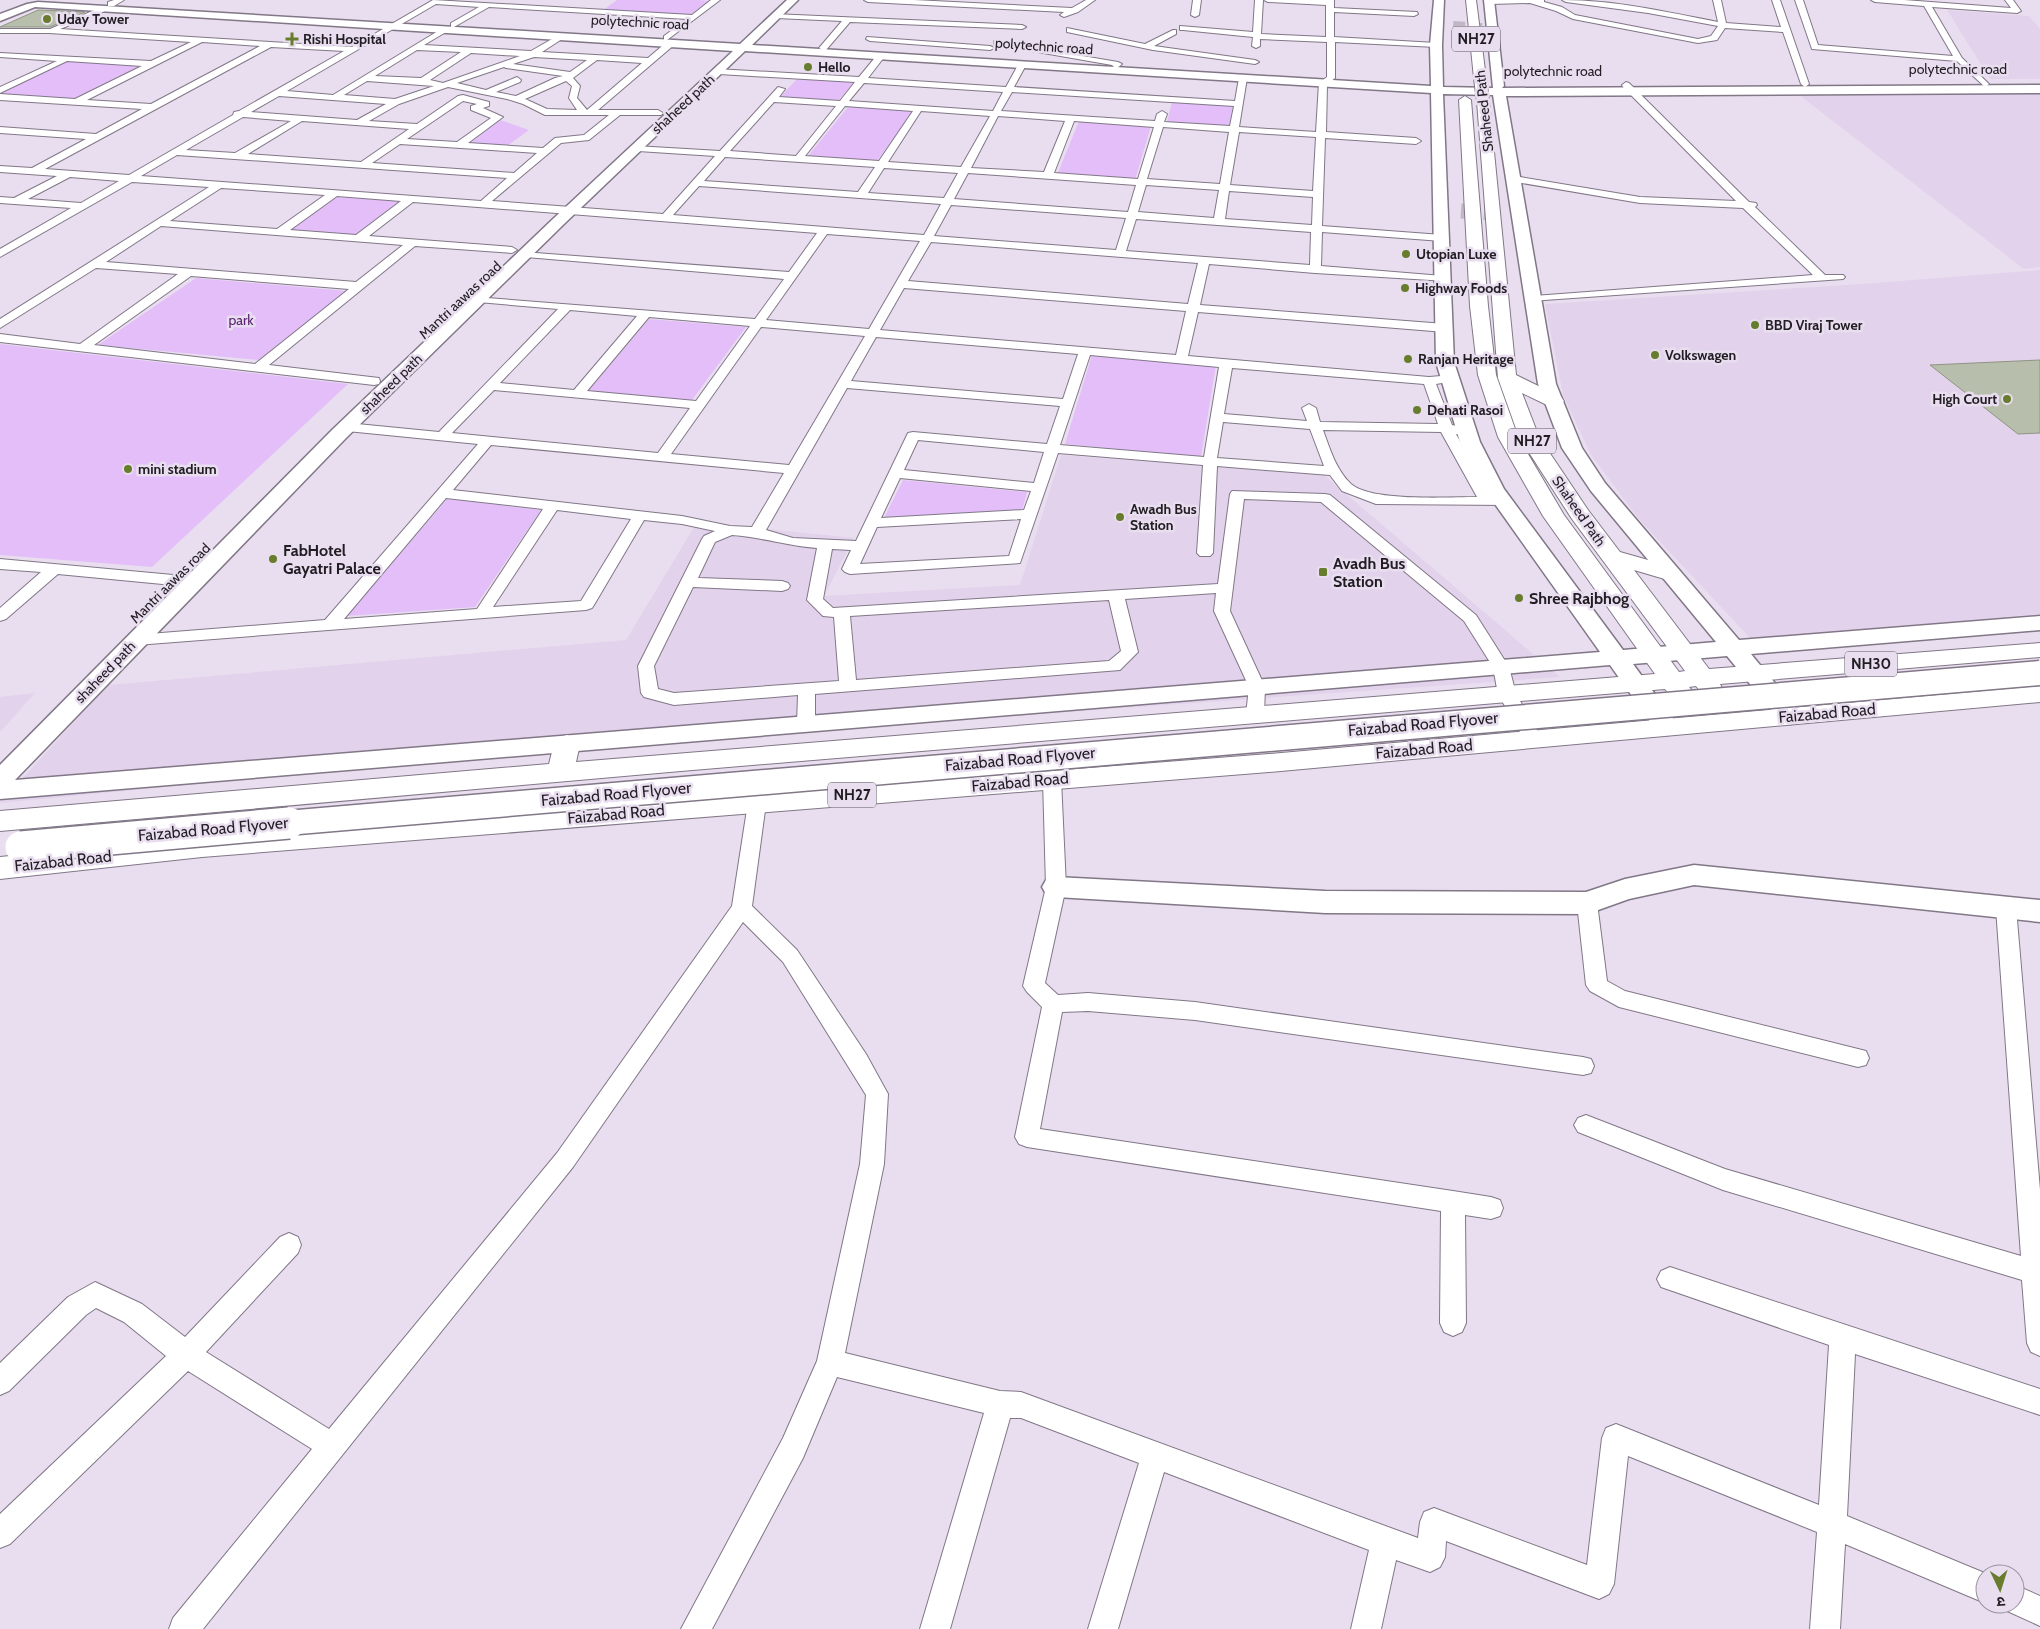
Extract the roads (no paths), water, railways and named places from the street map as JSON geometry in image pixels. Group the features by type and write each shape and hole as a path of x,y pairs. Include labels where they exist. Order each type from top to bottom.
{"highway":[{"name":"Shaheed Path","path":"1471,0 1480,78 1486,95 1507,378 1529,437 1580,514 1735,721"},
{"name":"Shaheed Path","path":"1463,77 1486,95"},
{"name":"Shaheed Path","path":"1486,95 1479,306 1487,375 1508,437 1554,516 1704,724"},
{"path":"1507,378 1554,401"},
{"path":"1612,557 1668,573"},
{"name":"NH30","path":"1702,678 2040,650"},
{"name":"Faizabad Road Flyover","path":"10,848 157,833 817,776 2040,673"},
{"path":"0,821 560,772 1702,678"},
{"name":"Faizabad Road","path":"0,868 212,846 1052,780 2040,694"},
{"path":"560,772 567,744"}],"street":[{"path":"335,97 495,0"},
{"path":"536,8 548,0"},
{"path":"587,112 650,61 694,17 716,0"},
{"name":"shaheed path","path":"0,780 128,633 249,515 347,426 478,299 519,252 563,210 638,148 719,70 738,45 777,8 793,0"},
{"path":"868,0 920,10 1029,22"},
{"path":"990,53 1059,0"},
{"path":"1078,20 1061,17 1092,0"},
{"path":"1195,15 1197,0"},
{"path":"1219,221 1238,104 1251,71 1257,37 1259,0"},
{"path":"1268,0 1330,4 1414,14"},
{"path":"1439,0 1441,26 1436,45 1437,87 1448,210 1442,238 1445,362 1470,442 1495,490 1495,502"},
{"path":"1553,0 1489,1 1486,95 1514,179 1513,215 1534,295 1547,384 1572,448 1598,487 1668,573 1790,716"},
{"path":"1566,0 1642,10 1723,25 1787,30"},
{"path":"1530,1 1559,9 1573,17 1690,40 1714,38 1723,25 1717,0"},
{"path":"1776,0 1805,84"},
{"path":"1799,0 1815,47 1959,59"},
{"path":"1874,0 2017,11 2009,0"},
{"path":"0,248 434,1 694,17"},
{"path":"0,18 29,3"},
{"path":"0,13 29,3 111,4 559,37 738,45 882,56 990,53 1118,64 1116,66"},
{"path":"33,38 111,4"},
{"path":"594,12 605,4"},
{"path":"1316,270 1321,135 1330,39 1330,4"},
{"path":"1927,4 1959,59 1984,84"},
{"path":"777,8 848,19 920,10 1050,8 1075,10"},
{"path":"823,48 848,19"},
{"name":"polytechnic road","path":"448,28 669,41"},
{"path":"1182,28 1257,37 1436,45"},
{"path":"1070,30 1147,46 1216,57 1251,71"},
{"path":"0,31 49,32 348,49"},
{"path":"859,50 879,31"},
{"path":"951,45 972,31"},
{"path":"903,42 911,32"},
{"path":"1147,46 1173,32"},
{"path":"358,123 396,102 533,54 559,37"},
{"path":"1241,44 1257,37"},
{"path":"870,39 951,45 990,53 1022,65 1251,71 1327,81 1437,87 1486,95 1639,88 2040,89"},
{"path":"77,102 200,40"},
{"path":"34,171 269,44"},
{"path":"563,210 658,113 738,45"},
{"name":"polytechnic road","path":"738,45 990,53 1116,66 1251,71"},
{"path":"0,54 16,46"},
{"path":"416,47 650,61"},
{"path":"1216,57 1233,48"},
{"path":"424,81 470,50"},
{"path":"0,54 152,64"},
{"path":"798,159 882,56"},
{"path":"517,99 570,76 595,58"},
{"path":"0,90 67,59"},
{"path":"504,64 570,76 576,86 573,98 587,112"},
{"path":"757,532 927,239 1022,65"},
{"path":"470,89 519,67"},
{"path":"719,70 1238,104"},
{"path":"665,218 794,76"},
{"path":"366,78 424,81 488,92 517,99 553,117 587,112 658,113"},
{"path":"488,92 517,80"},
{"name":"polytechnic road","path":"1778,88 1805,84 2040,83"},
{"path":"1639,88 1664,105"},
{"path":"1639,88 1747,205 1819,275"},
{"path":"433,89 486,104 474,108 498,117 459,145"},
{"path":"271,93 396,102"},
{"path":"0,97 153,107"},
{"path":"363,165 461,98"},
{"path":"772,99 1416,141"},
{"path":"1120,254 1166,100"},
{"path":"861,195 920,108"},
{"path":"483,204 561,136 586,138 619,112"},
{"path":"235,114 418,127"},
{"path":"1048,176 1071,118"},
{"path":"238,156 300,119"},
{"path":"0,130 97,137"},
{"path":"397,141 545,151"},
{"path":"638,148 1318,194"},
{"path":"170,152 516,176"},
{"path":"0,169 563,210 1443,279"},
{"path":"5,201 68,174"},
{"path":"1514,179 1640,200 1763,205"},
{"path":"696,183 1442,238"},
{"path":"0,324 219,184"},
{"path":"1750,192 1763,205"},
{"path":"280,232 335,193"},
{"path":"359,238 410,199"},
{"path":"5,201 78,205"},
{"path":"0,254 78,205"},
{"path":"159,223 412,242 792,276"},
{"path":"662,457 824,231"},
{"path":"259,367 412,242"},
{"name":"Mantri aawas road","path":"155,598 173,580 249,515 374,381 519,252"},
{"path":"1181,359 1204,261"},
{"path":"93,264 359,286"},
{"path":"1534,295 1819,275 1839,277 1829,268"},
{"path":"82,347 189,272"},
{"path":"900,284 1445,328"},
{"path":"478,299 1429,381 1450,378"},
{"path":"442,436 567,307"},
{"path":"577,394 645,314"},
{"path":"0,338 374,381"},
{"path":"1085,351 1053,449 1040,488 1015,560 850,569 913,436 1053,449 1335,471"},
{"path":"1205,553 1210,461 1226,363"},
{"path":"1429,381 1446,428 1495,502 1667,727"},
{"path":"843,384 1068,403"},
{"path":"491,386 699,405"},
{"path":"1434,396 1460,409"},
{"path":"1309,408 1327,461 1347,488 1376,500 1495,502"},
{"path":"1217,417 1316,426 1446,428 1467,432"},
{"path":"347,426 792,470"},
{"path":"330,625 488,440"},
{"path":"896,473 1040,488"},
{"path":"443,493 682,520 730,530 757,532 792,542 861,546"},
{"path":"1255,715 1257,687 1222,611 1237,494 1325,498 1470,618 1501,667 1507,694 1533,739"},
{"path":"481,614 553,506"},
{"path":"872,524 1031,514"},
{"path":"128,633 330,625 586,605 640,515"},
{"path":"730,530 709,539 646,666 650,693 674,699 1114,666 1130,652 1116,595"},
{"path":"825,544 815,600 828,613 1225,588"},
{"path":"0,564 173,580"},
{"path":"0,616 54,569"},
{"path":"688,582 782,586"},
{"path":"842,612 848,686"},
{"path":"0,790 1616,658 1653,653 2040,623"},
{"path":"806,724 807,689"},
{"path":"1052,780 1056,887 1034,986 1053,1004 1088,1002 1195,1011 1583,1066"},
{"path":"184,1629 565,1160 742,908 757,803"},
{"path":"1056,887 1325,902 1587,903 1625,889 1694,875 2040,911"},
{"path":"1587,903 1597,985 1606,992 1619,998 1858,1058"},
{"path":"696,1629 793,1448 830,1362 872,1164 877,1094 858,1061 790,956 742,908"},
{"path":"2006,908 2033,1181 2034,1272 2040,1336"},
{"path":"1053,1004 1027,1137 1491,1208"},
{"path":"1586,1125 1724,1179 2034,1272"},
{"path":"1453,1202 1453,1323"},
{"path":"0,1534 186,1355 289,1245"},
{"path":"1670,1279 2040,1402"},
{"path":"0,1382 76,1306 95,1294 133,1313 186,1355 332,1446"},
{"path":"1825,1629 1843,1337"},
{"path":"830,1362 1000,1404 1021,1405 1385,1542 1430,1557 1434,1522 1599,1584 1616,1438 1832,1524 1975,1584"},
{"path":"935,1629 1000,1404"},
{"path":"1103,1629 1155,1456"},
{"path":"1366,1629 1385,1542"},
{"path":"2025,1604 2040,1611"}],"tunnel":[{"path":"1453,27 1482,29"},
{"path":"1461,211 1505,214"}],"place":[{"name":"Uday Tower","path":"47,19"},
{"name":"Rishi Hospital","path":"292,39"},
{"name":"Hello","path":"808,67"},
{"name":"Utopian Luxe","path":"1406,254"},
{"name":"Highway Foods","path":"1405,288"},
{"name":"BBD Viraj Tower","path":"1755,325"},
{"name":"Volkswagen","path":"1655,355"},
{"name":"Ranjan Heritage","path":"1408,359"},
{"name":"High Court","path":"2007,399"},
{"name":"Dehati Rasoi","path":"1417,410"},
{"name":"mini stadium","path":"128,469"},
{"name":"Awadh Bus Station","path":"1120,517"},
{"name":"FabHotel Gayatri Palace","path":"273,559"},
{"name":"Avadh Bus Station","path":"1323,572"},
{"name":"Shree Rajbhog","path":"1519,598"}],"park label":[{"name":"park","path":"241,320"}]}
